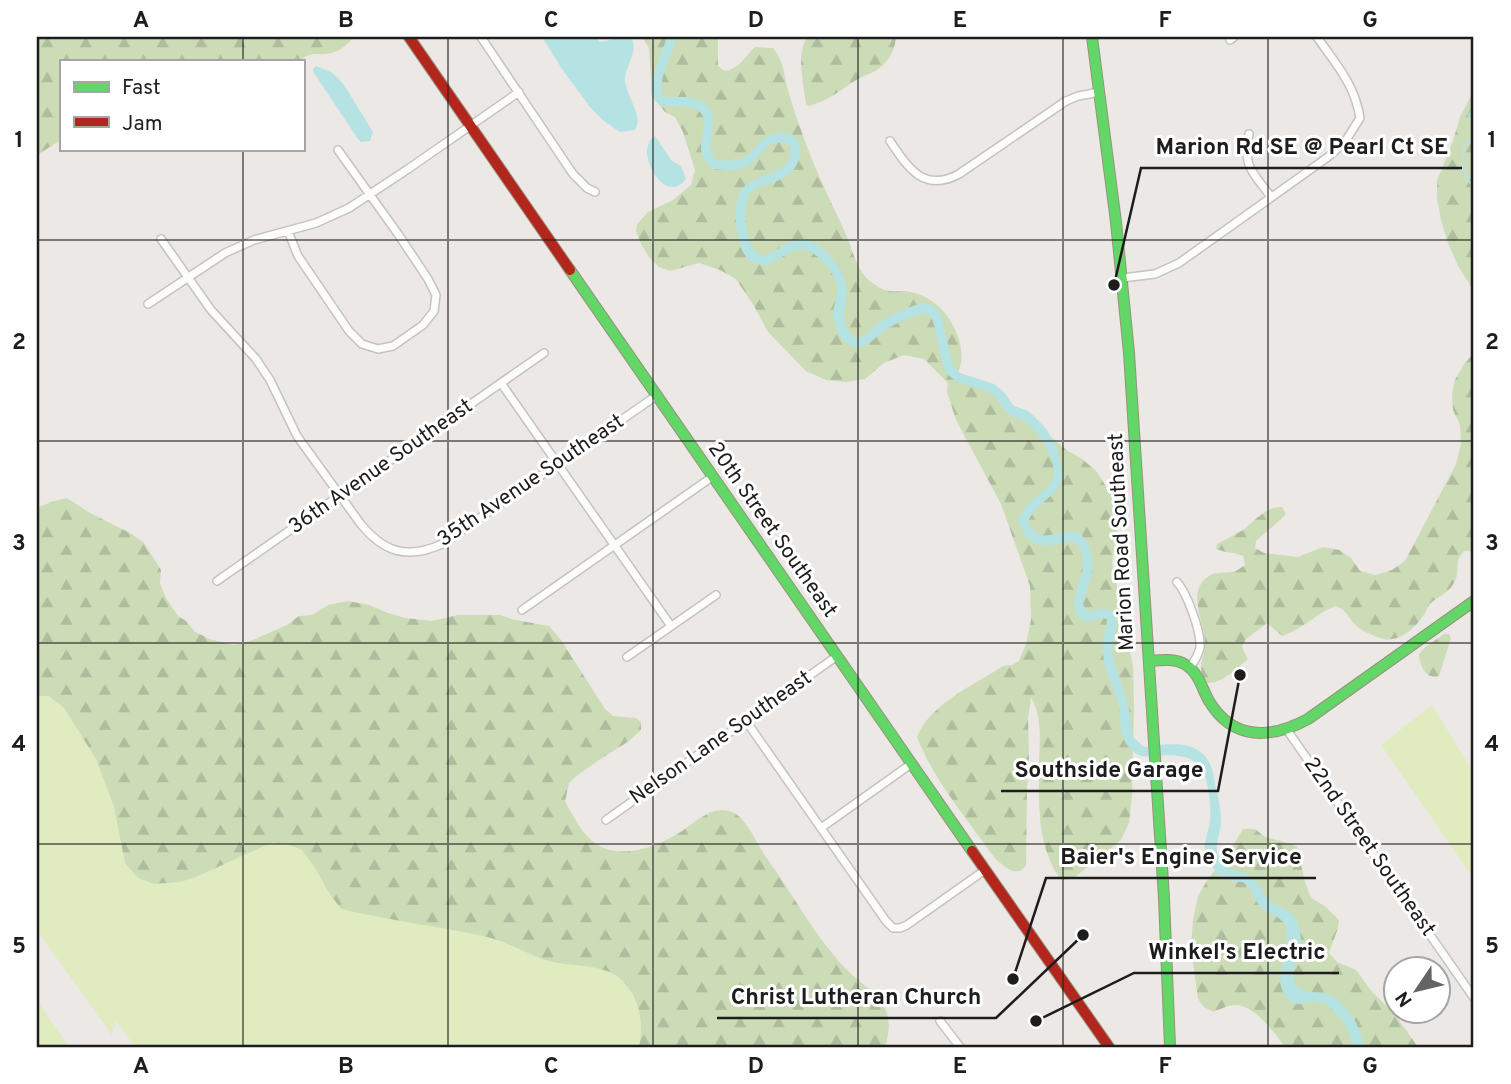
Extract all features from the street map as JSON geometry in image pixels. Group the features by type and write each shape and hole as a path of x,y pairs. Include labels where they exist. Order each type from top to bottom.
{"street":[{"name":"20th Street Southeast","path":"409,37 1107,1046"},
{"path":"481,37 573,174 587,188 596,192"},
{"name":"Marion Road Southeast","path":"1093,37 1122,278 1132,394 1164,898 1170,1047"},
{"path":"1122,278 1149,276 1173,267 1335,152 1351,133 1360,118 1356,99 1350,85 1317,37"},
{"path":"149,304 225,253 254,240 316,223 349,208 519,92"},
{"path":"890,141 907,165 920,176 932,181 946,180 959,174 1066,101 1100,92"},
{"path":"1249,134 1246,152 1248,163 1271,197"},
{"path":"288,231 298,256 349,331 362,344 378,349 393,345 423,325 434,311 436,295 428,279 338,150"},
{"path":"161,239 211,310 256,359 270,380 297,436 340,496"},
{"name":"36th Avenue Southeast","path":"217,581 544,354"},
{"path":"501,383 671,626"},
{"name":"35th Avenue Southeast","path":"340,496 368,533 380,542 402,553 420,552 442,544 656,396"},
{"path":"522,610 712,477"},
{"path":"1177,582 1188,600 1199,639 1199,652 1190,668"},
{"path":"627,657 716,595"},
{"path":"1149,661 1181,662 1199,679 1213,707 1229,722 1257,734 1273,734 1287,730 1319,712 1474,601"},
{"name":"Nelson Lane Southeast","path":"606,820 836,656"},
{"path":"746,721 893,928 907,925 985,870"},
{"name":"22nd Street Southeast","path":"1287,730 1474,998"},
{"path":"821,828 911,764"},
{"path":"940,1021 960,1047"}],"green space":[{"path":"37,37 354,37 334,52 312,54 300,60 60,60 60,141 37,155"},
{"path":"642,37 718,37 718,66 725,71 738,65 755,47 773,48 781,62 810,154 862,273 881,288 914,293 938,306 950,320 960,342 961,362 956,377 996,393 1068,451 1081,458 1097,472 1113,498 1118,522 1112,563 1133,666 1132,795 1129,823 1121,840 1075,877 1063,880 1056,873 1042,835 1039,810 1040,728 1031,697 1028,719 1026,865 1022,870 1009,869 991,853 944,788 917,737 932,715 954,696 1003,666 1019,661 1031,620 1030,586 1001,504 956,420 947,392 948,383 924,359 904,355 884,363 865,379 846,382 826,380 806,371 768,332 736,279 699,263 670,271 659,267 649,257 636,231 637,224 648,212 673,200 691,185 695,170 683,132 675,117 665,112 652,96 649,48"},
{"path":"808,37 896,37 894,49 880,68 829,98 809,106 806,104 801,60"},
{"path":"1474,90 1474,291 1458,266 1448,243 1437,198 1437,181 1460,117"},
{"path":"1474,353 1474,551 1464,551 1461,555 1457,576 1451,588 1430,604 1420,621 1395,638 1383,639 1364,631 1336,606 1282,636 1267,623 1246,639 1242,646 1248,659 1224,678 1207,683 1201,671 1205,641 1197,601 1200,585 1209,576 1236,571 1245,565 1243,556 1216,549 1217,544 1243,530 1266,511 1282,507 1286,514 1256,541 1255,548 1264,553 1298,557 1323,547 1339,550 1351,558 1360,571 1375,575 1392,570 1405,561 1456,464 1461,444 1460,425 1453,410 1452,394 1455,380"},
{"path":"67,498 144,543 161,570 160,583 178,616 195,632 210,639 233,645 253,640 287,625 299,616 312,615 328,605 348,601 369,605 405,618 432,621 458,615 500,615 549,626 561,640 605,709 613,716 636,718 641,722 641,730 629,741 569,783 565,801 582,830 596,844 606,849 629,851 663,842 713,812 727,810 739,816 823,942 844,967 881,1001 889,1024 885,1047 639,1047 641,1021 637,1005 629,989 617,976 599,969 548,961 483,936 341,909 302,850 289,845 271,843 180,882 154,884 138,878 125,863 114,807 96,759 64,708 49,696 37,696 37,508"},
{"path":"1444,634 1449,634 1451,638 1439,676 1430,676 1422,667 1419,654"},
{"path":"37,696 49,696 64,708 96,759 114,807 125,863 154,884 195,878 271,843 289,845 302,850 341,909 485,936 549,961 600,968 623,980 639,1011 642,1032 639,1047 135,1047 116,1021 112,1035 37,931"},
{"path":"1432,705 1474,773 1474,879 1381,745"},
{"path":"1243,829 1255,829 1265,837 1297,847 1311,898 1326,907 1339,920 1329,953 1337,962 1356,970 1382,1002 1382,1024 1402,1024 1418,1047 1285,1047 1263,1020 1249,1009 1232,1005 1214,1012 1204,1007 1198,999 1191,947 1193,920 1198,896"},
{"path":"37,1000 69,1047 37,1047"}],"water":[{"path":"542,37 595,37 600,42 631,37 634,48 625,81 638,119 635,130 620,132 590,107"},
{"path":"667,37 677,37 663,77 664,97 688,97 705,103 712,111 710,150 716,160 743,158 764,138 774,133 790,135 799,143 799,159 795,168 782,179 759,187 749,195 746,225 749,241 756,252 765,256 800,239 808,240 824,249 837,264 845,280 845,322 857,338 902,310 926,303 932,305 940,312 953,365 960,373 994,384 1014,406 1026,410 1047,430 1057,448 1063,476 1058,489 1034,511 1028,521 1040,535 1080,533 1087,542 1091,551 1092,568 1083,604 1087,612 1105,609 1115,613 1117,620 1112,655 1128,704 1133,737 1144,747 1190,746 1205,756 1212,769 1220,807 1221,826 1217,849 1219,858 1229,868 1253,878 1269,900 1296,919 1301,944 1293,971 1296,985 1304,991 1330,995 1343,1004 1357,1025 1363,1047 1352,1047 1350,1035 1342,1021 1326,1005 1316,1001 1294,1003 1286,997 1280,980 1287,941 1285,925 1260,906 1246,884 1221,876 1206,855 1210,807 1208,786 1201,768 1185,757 1141,756 1125,742 1119,706 1103,655 1107,619 1084,622 1076,613 1075,594 1082,574 1082,553 1075,542 1052,545 1034,543 1023,532 1018,520 1029,503 1053,479 1052,461 1040,437 1029,425 1010,415 991,394 950,377 943,366 933,322 926,313 897,323 868,344 852,346 843,341 837,330 833,315 837,295 835,279 818,257 799,249 766,266 750,261 738,237 736,204 742,189 748,184 787,163 790,146 782,143 770,145 743,168 713,169 702,153 704,123 701,113 688,107 659,105 652,96 653,75"},
{"path":"316,66 331,72 344,85 373,132 370,141 361,142 358,139 314,73"},
{"path":"655,136 671,160 681,166 686,179 679,185 666,185 651,167 647,150 650,140"}],"waterway":[{"path":"1474,108 1469,115 1474,127"},
{"path":"1474,134 1471,142 1463,145 1465,173 1474,187"}],"traffic: fast":[{"path":"1092,37 1116,222 1129,353 1164,898 1170,1047"},
{"path":"570,270 972,851"},
{"path":"1149,661 1173,660 1182,663 1190,668 1209,701 1229,723 1241,730 1267,733 1294,726 1308,719 1474,601"}],"traffic: jam":[{"path":"409,37 570,270"},
{"path":"972,851 1109,1047"}],"place":[{"name":"Marion Rd SE @ Pearl Ct SE","path":"1114,285"},
{"name":"Southside Garage","path":"1240,675"},
{"name":"Christ Lutheran Church","path":"1083,935"},
{"name":"Baier's Engine Service","path":"1013,979"},
{"name":"Winkel's Electric","path":"1036,1021"}]}
